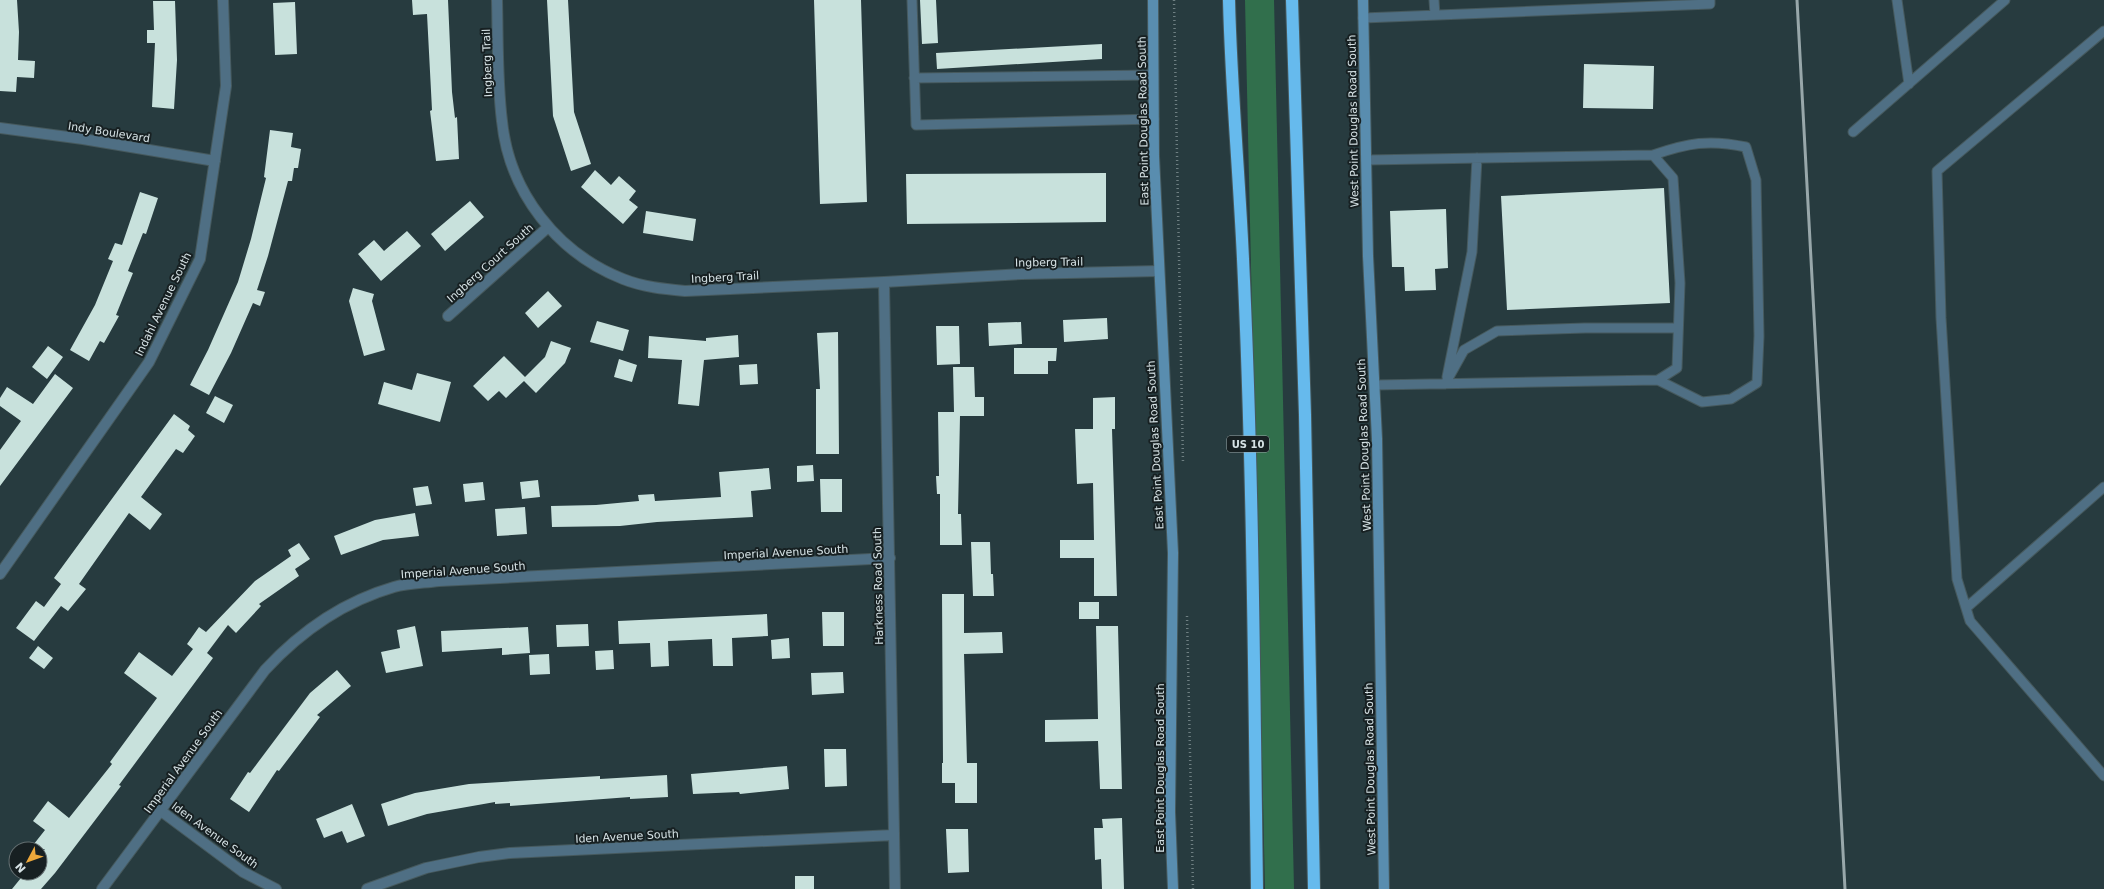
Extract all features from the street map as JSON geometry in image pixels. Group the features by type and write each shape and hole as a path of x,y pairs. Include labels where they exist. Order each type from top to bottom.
{"highway":[{"name":"US 10","path":"1229,0 1230,58 1243,267 1253,615 1256,889"},
{"path":"1292,0 1305,415 1314,889"}],"street":[{"name":"Indahl Avenue South","path":"0,574 149,362 200,259 209,208 214,161 226,86 223,0"},
{"name":"Ingberg Trail","path":"497,0 502,122 518,182 530,204 547,228 571,249 592,263 623,279 655,288 685,291 1022,274 1159,271"},
{"name":"East Point Douglas Road South","path":"1153,0 1153,75 1159,271 1173,553 1170,812 1172,889"},
{"name":"West Point Douglas Road South","path":"1363,0 1368,256 1377,439 1384,889"},
{"name":"Indy Boulevard","path":"0,128 83,139 214,161"},
{"name":"Ingberg Court South","path":"448,316 547,228"},
{"name":"Harkness Road South","path":"884,282 896,889"},
{"name":"Imperial Avenue South","path":"102,889 265,670 283,650 318,622 360,598 395,587 439,581 890,558"},
{"name":"Iden Avenue South","path":"161,811 243,872 276,889"},
{"name":"Iden Avenue South","path":"367,889 426,868 479,857 510,853 894,835"}],"lane":[{"path":"912,0 916,125 1154,119"},
{"path":"1434,0 1435,16"},
{"path":"1363,18 1435,16 1571,5 1710,4 1710,0"},
{"path":"1897,0 1909,84"},
{"path":"1853,132 2005,0"},
{"path":"2104,31 1937,171 1941,318 1957,579 1970,621 2104,776"},
{"path":"914,78 1153,75"},
{"path":"1366,160 1608,154 1653,155 1686,144 1722,142 1746,146 1756,180 1760,336 1757,383 1731,399 1702,402 1658,380 1375,385"},
{"path":"1653,155 1673,178 1680,283 1677,368 1658,380"},
{"path":"1445,384 1472,252 1477,158"},
{"path":"1445,384 1464,350 1497,331 1585,328 1678,328"},
{"path":"1966,608 2104,487"}],"path":[{"path":"1174,0 1184,468"},
{"path":"1187,611 1193,889"}],"green space":[{"path":"1245,0 1274,0 1294,889 1265,889"}],"building":[{"path":"0,0 17,0 19,32 18,60 35,61 34,78 17,77 16,92 0,91"},
{"path":"412,0 448,0 452,92 455,118 457,117 459,159 436,161 430,111 432,110 427,14 413,15"},
{"path":"547,0 568,0 574,112 591,164 571,171 553,116"},
{"path":"814,0 861,0 867,202 820,204"},
{"path":"920,0 936,0 938,43 922,44"},
{"path":"153,1 175,1 177,60 174,109 152,107 155,43 147,43 147,30 154,30"},
{"path":"295,2 297,54 275,55 273,3"},
{"path":"1102,44 1102,59 937,69 936,53"},
{"path":"1584,64 1654,66 1653,109 1583,108"},
{"path":"270,130 293,133 291,147 301,149 298,168 294,168 292,181 288,181 268,256 257,290 265,292 260,306 253,303 231,353 209,395 190,385 208,350 238,282 251,239 266,178 264,177"},
{"path":"595,170 611,185 619,176 636,191 629,200 638,207 623,224 581,187"},
{"path":"1106,173 1106,222 907,224 906,174"},
{"path":"1664,188 1670,303 1507,310 1501,196"},
{"path":"140,192 158,198 146,234 143,233 128,271 133,273 116,315 119,316 104,343 100,341 89,361 70,350 95,305 113,261 108,259 115,243 122,245"},
{"path":"470,201 484,217 445,251 431,234"},
{"path":"1446,209 1448,268 1435,269 1436,290 1405,291 1404,267 1392,267 1390,211"},
{"path":"646,211 696,219 693,241 643,233"},
{"path":"407,231 421,246 381,281 358,254 374,240 384,251"},
{"path":"353,288 374,294 372,301 385,350 364,356 349,301"},
{"path":"548,291 562,306 538,328 525,313"},
{"path":"1107,318 1108,339 1064,342 1063,320"},
{"path":"597,321 629,330 623,351 590,342"},
{"path":"1021,322 1022,344 989,346 988,323"},
{"path":"936,326 959,326 960,364 937,365"},
{"path":"838,332 839,454 816,454 816,389 820,389 817,333"},
{"path":"738,335 739,357 704,360 699,406 678,404 682,360 648,358 649,336 706,341 706,338"},
{"path":"551,341 571,348 565,363 536,393 524,381 506,398 499,391 488,401 473,386 504,356 525,377 545,357"},
{"path":"48,346 63,357 47,379 32,367"},
{"path":"1014,348 1057,348 1056,361 1048,361 1048,374 1014,374"},
{"path":"619,359 637,365 632,382 614,377"},
{"path":"757,364 758,384 740,385 739,365"},
{"path":"953,367 974,367 975,397 984,397 984,416 960,416 958,514 961,514 962,545 940,545 940,494 937,494 936,476 939,476 938,412 954,412"},
{"path":"417,373 451,382 440,422 378,404 384,382 412,390"},
{"path":"55,374 73,388 0,486 0,450 21,421 0,406 0,398 7,387 33,404"},
{"path":"215,396 233,405 224,423 206,413"},
{"path":"1115,397 1115,429 1112,429 1117,596 1094,596 1094,558 1060,558 1060,540 1094,540 1093,483 1077,484 1075,429 1093,429 1093,398"},
{"path":"174,414 190,426 188,430 195,436 183,453 176,449 141,497 162,514 150,530 129,513 79,584 86,589 68,611 61,606 34,641 16,628 36,601 44,607 61,584 54,578"},
{"path":"813,465 814,481 797,482 797,466"},
{"path":"769,468 771,489 751,491 753,517 657,522 620,526 552,527 551,506 596,505 639,501 638,495 654,494 655,501 721,497 719,472"},
{"path":"820,479 842,479 842,512 821,512"},
{"path":"538,480 540,497 522,499 520,482"},
{"path":"483,482 485,500 465,502 463,484"},
{"path":"428,486 432,504 416,506 413,488"},
{"path":"525,507 527,534 497,536 495,509"},
{"path":"415,513 419,536 383,540 341,555 334,536 375,520"},
{"path":"971,542 990,542 991,574 993,574 994,596 973,596"},
{"path":"299,543 310,559 295,569 299,576 259,604 261,606 236,633 228,625 207,653 213,658 119,785 121,786 48,881 48,841 36,841 45,830 33,821 48,801 69,818 112,764 110,762 157,698 124,673 139,652 172,676 193,649 187,644 199,627 206,632 255,581 291,556 288,550"},
{"path":"942,594 964,594 964,633 1002,632 1003,653 964,654 967,763 977,763 977,803 955,803 955,783 942,783"},
{"path":"1079,602 1099,602 1099,619 1079,619"},
{"path":"822,612 844,612 844,646 823,646"},
{"path":"767,614 768,636 732,638 733,666 713,666 712,639 668,641 669,666 651,667 650,643 619,644 618,621"},
{"path":"588,624 589,646 557,647 556,625"},
{"path":"415,626 423,666 386,673 381,652 400,648 397,630"},
{"path":"1096,626 1118,626 1122,789 1100,789 1098,741 1045,742 1045,720 1098,719"},
{"path":"528,627 530,653 502,655 502,648 442,652 441,631"},
{"path":"789,638 790,658 772,659 771,640"},
{"path":"38,646 53,658 44,669 29,658"},
{"path":"613,650 614,669 596,670 595,651"},
{"path":"549,654 550,674 530,675 529,655"},
{"path":"337,670 351,686 317,715 320,717 279,771 277,770 249,812 230,799 248,772 250,773 310,693"},
{"path":"843,672 844,693 812,695 811,673"},
{"path":"824,749 846,749 847,786 825,787"},
{"path":"787,766 789,789 740,794 739,792 693,794 691,774"},
{"path":"667,775 668,797 630,799 630,797 510,806 510,803 495,804 495,802 427,814 388,826 381,804 415,793 469,784 600,776 600,779"},
{"path":"352,804 365,836 347,843 342,831 324,838 316,819"},
{"path":"1122,818 1124,889 1102,889 1101,859 1095,860 1094,828 1103,828 1102,819"},
{"path":"946,829 968,829 969,872 948,873"},
{"path":"795,876 814,876 814,889 795,889"},
{"path":"18,881 48,881 41,889 12,889"}],"railway":[{"path":"1797,0 1845,889"}]}
